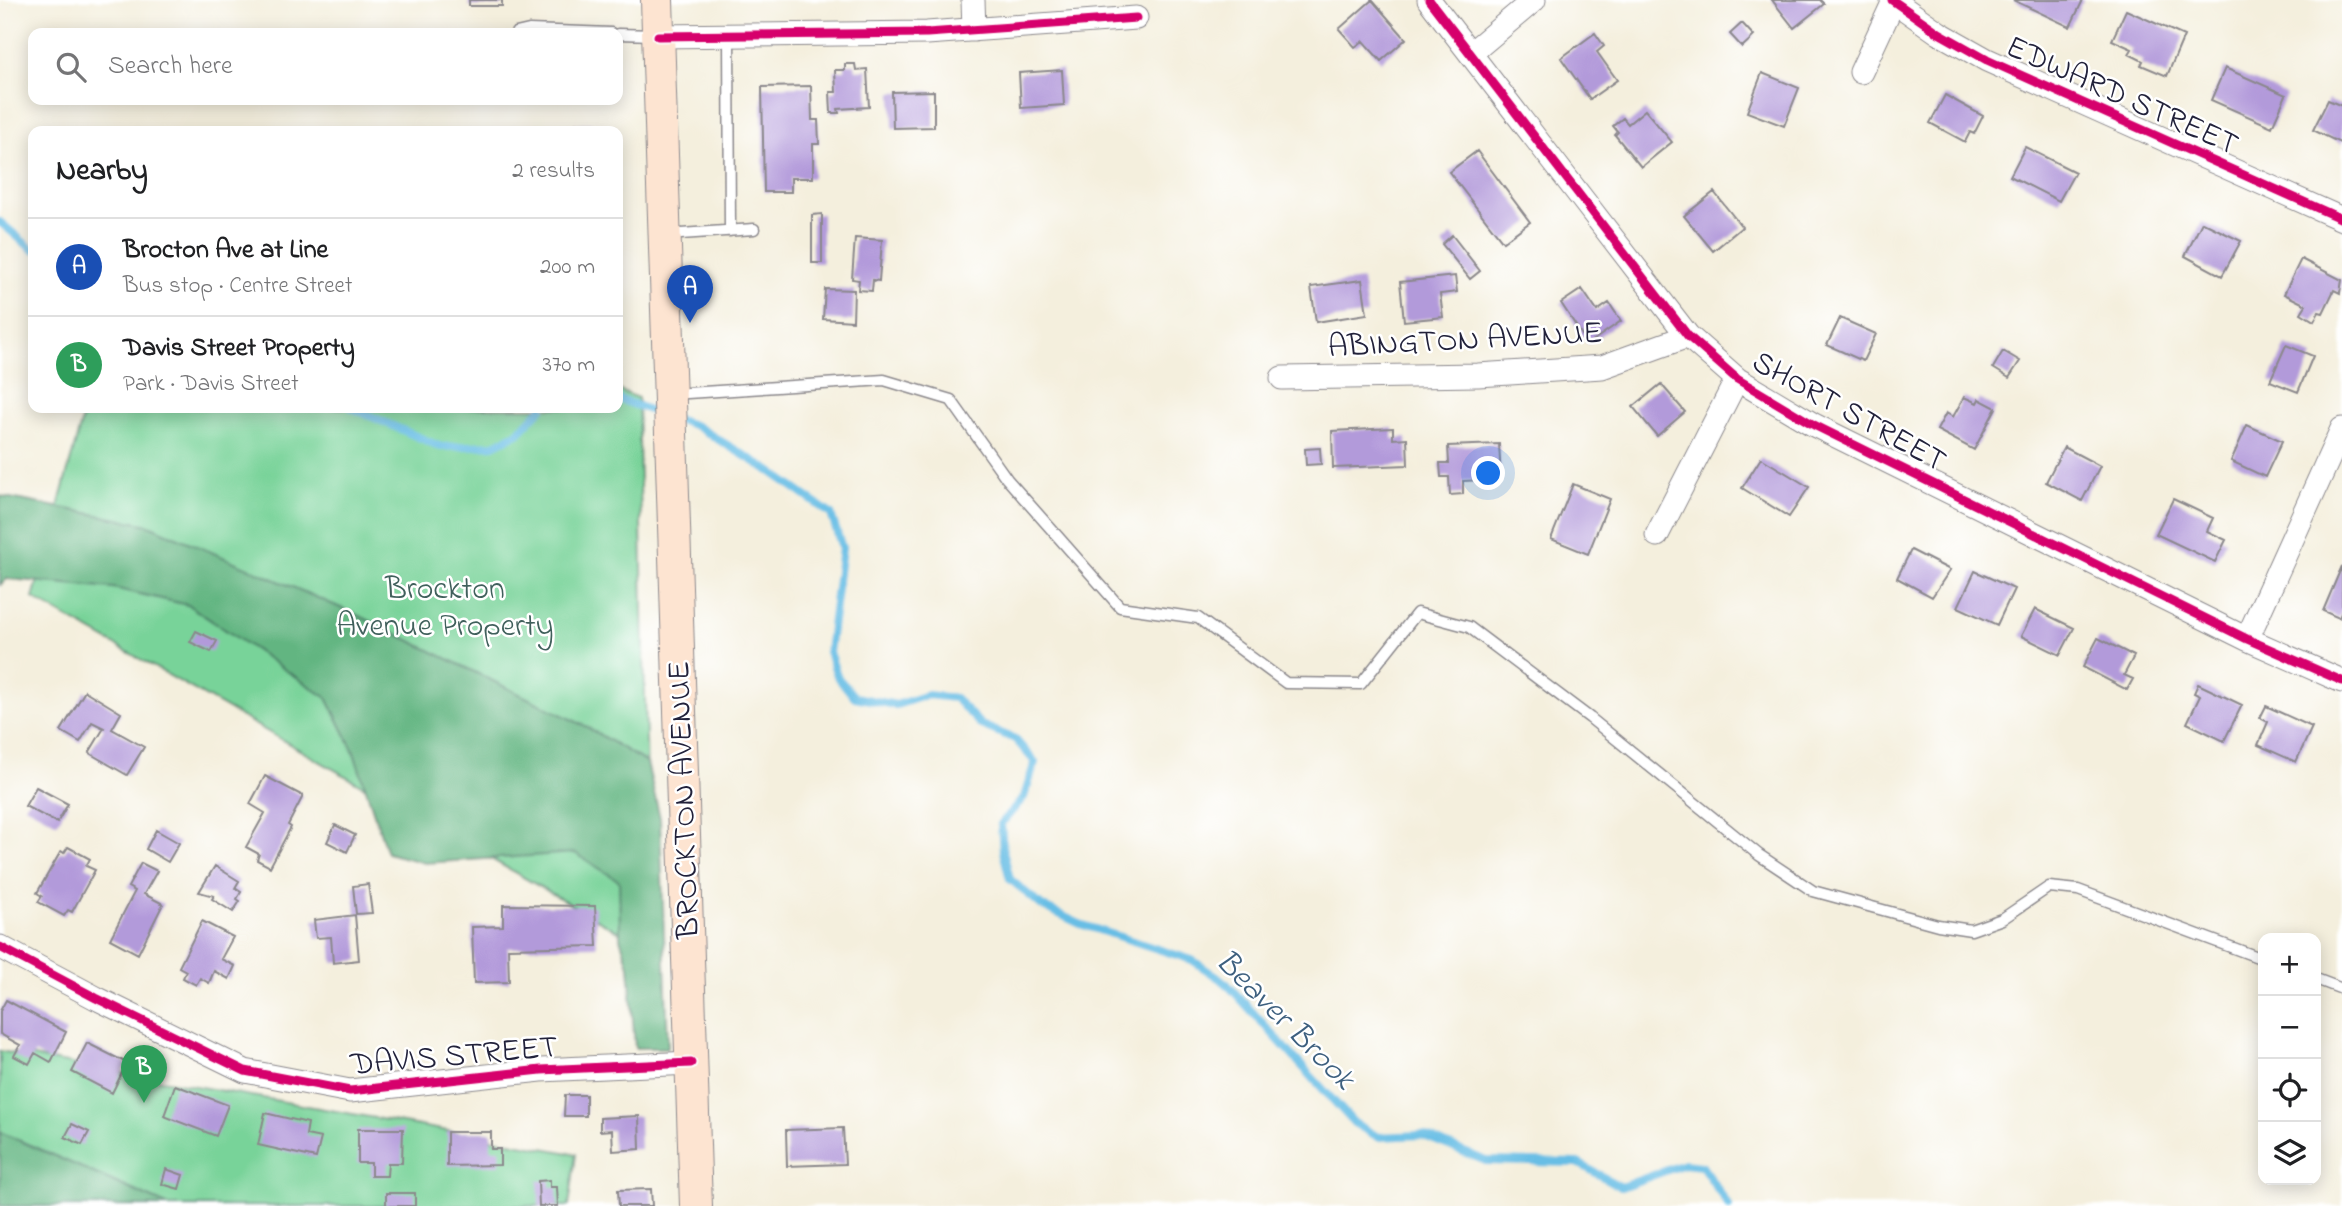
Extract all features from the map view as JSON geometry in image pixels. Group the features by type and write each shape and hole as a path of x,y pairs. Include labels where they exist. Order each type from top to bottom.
{"main road":[{"name":"BROCKTON AVENUE","path":"657,0 696,1206"}],"street":[{"path":"973,0 974,30"},
{"name":"SHORT STREET","path":"1429,0 1688,337 1737,379 1814,425 2246,639 2342,681"},
{"path":"1471,53 1534,0"},
{"path":"1861,72 1893,1"},
{"name":"EDWARD STREET","path":"1893,1 1939,33 1987,60 2342,219"},
{"path":"658,36 879,34 1136,18"},
{"name":"ABINGTON AVENUE","path":"1282,377 1478,375 1602,367 1646,354 1688,337"},
{"path":"1657,535 1737,379"},
{"path":"2246,639 2342,429"},
{"name":"DAVIS STREET","path":"0,947 96,998 245,1071 349,1091 541,1070 691,1063"}],"lane":[{"path":"623,34 658,36"},
{"path":"729,34 730,231"},
{"path":"664,235 754,229"},
{"path":"670,396 884,380 951,400 1007,479 1120,607 1198,618 1286,684 1361,684 1417,613 1469,627 1590,718 1759,855 1813,891 1938,925 1971,930 2002,919 2049,887 2078,890 2258,957"},
{"path":"2321,981 2342,989"}],"green space":[{"name":"Brockton Avenue Property","path":"623,392 638,398 651,950 33,598 84,413 623,413"},
{"path":"0,496 149,525 364,618 585,726 647,763 660,818 668,1048 635,1048 629,966 620,938 619,881 575,853 425,863 387,853 353,750 327,698 188,605 113,588 7,579 0,585"},
{"path":"0,1051 576,1154 569,1206 0,1206"},
{"path":"0,1132 169,1206 0,1206"}],"building":[{"path":"469,0 502,0 502,6 469,6"},
{"path":"1372,0 1406,39 1381,61 1363,41 1355,47 1339,29"},
{"path":"1772,0 1820,0 1824,4 1794,28"},
{"path":"2013,0 2083,0 2070,27"},
{"path":"2126,10 2184,36 2167,76 2141,65 2143,61 2129,54 2132,49 2112,40"},
{"path":"1742,23 1754,36 1742,47 1730,34"},
{"path":"1595,33 1604,46 1597,52 1617,80 1590,99 1561,58"},
{"path":"845,64 855,64 856,70 867,69 869,107 838,109 839,113 831,113 830,92 836,92 835,70 845,70"},
{"path":"2225,68 2286,95 2272,127 2211,100"},
{"path":"1062,70 1064,105 1021,108 1019,73"},
{"path":"1762,73 1799,88 1784,126 1747,112"},
{"path":"811,86 812,120 818,120 819,144 813,144 813,178 791,178 791,192 764,192 762,87"},
{"path":"934,91 934,127 893,128 892,92"},
{"path":"1945,95 1983,116 1974,134 1970,132 1965,142 1930,123"},
{"path":"2328,100 2342,106 2342,144 2313,130"},
{"path":"1645,110 1672,142 1641,167 1615,135 1618,132 1613,126 1623,118 1628,124"},
{"path":"591,123 591,126 574,126"},
{"path":"2025,147 2075,172 2059,201 2010,176"},
{"path":"1477,151 1530,222 1503,242 1449,172"},
{"path":"1714,192 1742,227 1713,251 1684,216"},
{"path":"822,214 822,263 812,263 812,215"},
{"path":"2202,222 2241,241 2222,276 2185,256"},
{"path":"1452,235 1480,271 1470,279 1442,244"},
{"path":"855,238 882,240 879,281 873,280 872,291 858,290 859,280 852,279"},
{"path":"2301,259 2342,280 2340,293 2334,290 2323,313 2319,312 2314,321 2301,313 2306,305 2284,294"},
{"path":"1455,276 1457,292 1440,294 1443,317 1404,321 1400,282"},
{"path":"1362,280 1367,314 1316,322 1311,287"},
{"path":"825,289 854,290 853,321 823,319"},
{"path":"1582,289 1597,311 1609,303 1621,321 1588,344 1561,303"},
{"path":"1840,318 1876,334 1863,361 1827,345"},
{"path":"2286,345 2313,356 2298,392 2270,381"},
{"path":"2003,351 2020,361 2009,378 1993,368"},
{"path":"1661,384 1685,412 1657,436 1633,407"},
{"path":"1964,397 1977,403 1979,399 1996,408 1974,450 1937,430 1946,413 1953,417"},
{"path":"2247,425 2282,441 2265,477 2231,461"},
{"path":"1393,428 1393,439 1407,438 1408,465 1333,468 1332,431"},
{"path":"1499,444 1501,479 1463,481 1463,494 1450,495 1449,477 1441,477 1440,463 1449,463 1448,446"},
{"path":"2064,447 2100,466 2082,501 2046,482"},
{"path":"1320,448 1321,464 1306,465 1305,449"},
{"path":"1761,458 1809,487 1789,517 1742,488"},
{"path":"1573,484 1610,499 1588,554 1551,539"},
{"path":"2173,499 2213,518 2207,531 2226,540 2215,562 2156,534"},
{"path":"1911,550 1950,570 1932,597 1897,578"},
{"path":"2342,566 2342,611 2339,618 2323,611"},
{"path":"1975,571 2014,589 1997,625 1958,607"},
{"path":"2035,609 2074,628 2060,655 2021,636"},
{"path":"196,631 217,641 211,652 190,642"},
{"path":"2098,638 2134,656 2124,675 2133,679 2127,690 2083,667"},
{"path":"2198,684 2242,705 2224,741 2187,723 2200,696 2194,693"},
{"path":"85,691 121,713 112,729 144,747 127,775 89,753 104,728 92,722 80,742 61,731"},
{"path":"2266,706 2312,727 2296,762 2258,745 2268,722 2260,718"},
{"path":"265,776 303,796 288,825 291,827 270,867 257,860 259,854 246,847 265,813 250,804"},
{"path":"36,787 68,804 57,823 25,806"},
{"path":"335,825 355,835 347,852 327,842"},
{"path":"156,830 179,843 168,862 146,849"},
{"path":"68,847 90,859 86,866 95,870 72,912 68,910 64,916 38,902 42,896 37,893 61,851 64,853"},
{"path":"141,863 157,871 144,894 163,904 138,954 110,939 135,891 128,887"},
{"path":"215,866 239,881 235,888 241,892 237,899 240,901 233,912 212,899 214,896 199,892"},
{"path":"368,884 372,913 356,914 353,886"},
{"path":"503,905 595,906 597,946 508,948 509,982 474,983 472,927 503,926"},
{"path":"355,915 359,960 333,963 331,937 316,938 314,920"},
{"path":"202,921 233,937 221,959 235,966 229,979 214,971 209,983 200,978 196,985 183,978 186,971 179,967"},
{"path":"6,1000 66,1032 51,1062 35,1053 29,1064 14,1056 20,1045 0,1034 0,1011"},
{"path":"87,1043 127,1063 112,1093 72,1072"},
{"path":"175,1085 228,1105 216,1136 164,1116"},
{"path":"565,1095 586,1095 586,1116 564,1116"},
{"path":"265,1113 308,1123 306,1135 321,1138 316,1158 258,1145"},
{"path":"639,1116 640,1149 613,1151 612,1130 600,1131 600,1118"},
{"path":"72,1124 89,1132 82,1145 65,1137"},
{"path":"843,1128 845,1164 787,1166 786,1130"},
{"path":"358,1129 403,1129 402,1163 388,1163 387,1176 371,1176 371,1163 358,1163"},
{"path":"447,1132 491,1132 491,1149 500,1149 500,1165 447,1166"},
{"path":"166,1169 183,1175 179,1189 162,1184"},
{"path":"550,1180 550,1187 557,1187 558,1206 539,1206 538,1181"},
{"path":"651,1189 652,1206 619,1206 618,1190"},
{"path":"386,1193 415,1193 415,1206 386,1206"}],"waterway":[{"name":"Beaver Brook","path":"0,222 28,246"},
{"name":"Beaver Brook","path":"623,401 663,415"},
{"name":"Beaver Brook","path":"363,413 441,447 494,445 518,433 537,413"},
{"name":"Beaver Brook","path":"679,420 696,426 770,471 831,514 842,548 829,652 838,678 855,697 896,705 927,695 955,698 981,725 1015,739 1035,762 1024,797 1001,824 1003,851 1010,879 1042,906 1080,924 1192,960 1226,983 1354,1123 1378,1137 1422,1135 1486,1161 1578,1163 1621,1187 1684,1164 1702,1166 1729,1206"}],"cycle path":[{"path":"1429,0 1688,336 1737,379 1814,425 2247,639 2342,681"},
{"path":"1892,0 1939,33 1987,60 2342,219"},
{"path":"658,36 927,33 1136,18"},
{"path":"0,947 96,998 245,1071 350,1091 541,1070 691,1063"}],"place":[{"name":"Brocton Ave at Line","path":"690,323"},
{"name":"Davis Street Property","path":"144,1103"}]}
